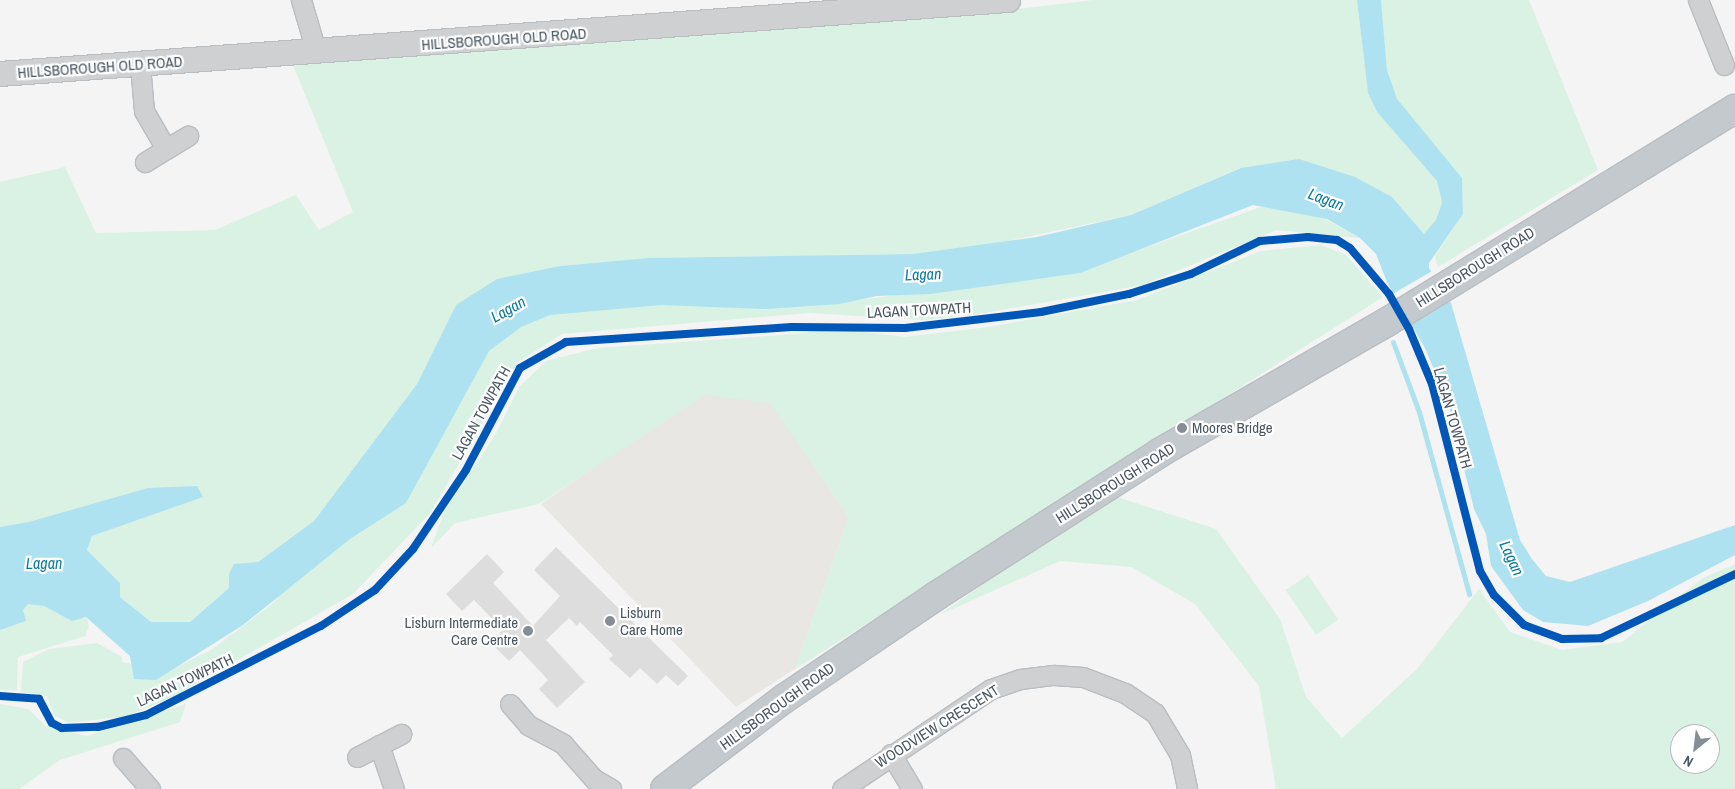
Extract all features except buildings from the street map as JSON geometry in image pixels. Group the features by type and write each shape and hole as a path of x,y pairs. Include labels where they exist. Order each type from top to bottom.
{"highway":[{"name":"HILLSBOROUGH ROAD","path":"665,789 785,698 936,596 1161,452 1366,335 1488,258 1735,109"}],"street":[{"path":"301,0 316,50"},
{"name":"HILLSBOROUGH OLD ROAD","path":"0,74 140,65 956,2 1008,0"},
{"path":"1698,0 1724,65"},
{"path":"140,65 144,111 166,149"},
{"path":"145,162 188,136"},
{"name":"WOODVIEW CRESCENT","path":"842,789 891,754 991,689 1020,679 1083,677 1125,693 1155,713 1180,755 1187,789"},
{"path":"510,704 528,725 563,744 594,779 611,789"},
{"path":"357,757 401,734"},
{"path":"379,745 394,789"},
{"path":"891,754 912,789"},
{"path":"123,758 150,789"}],"shaded area":[{"path":"705,391 771,403 849,517 795,669 736,707 541,504"}],"green space":[{"path":"1093,0 1357,0 1368,93 1377,112 1437,181 1442,202 1435,222 1424,234 1392,197 1240,168 1131,215 1003,242 913,254 648,258 560,266 456,305 417,384 314,521 258,562 229,574 229,588 190,622 151,622 120,597 120,583 87,550 92,536 202,497 0,527 0,182 65,167 96,233 215,230 296,195 319,230 353,212 291,60 985,13"},
{"path":"1381,0 1529,0 1598,170 1438,267 1435,256 1463,214 1462,178 1397,100 1387,70"},
{"path":"1272,203 1325,219 1360,238 1276,230 1143,285 979,314 923,320 809,313 562,334 518,362 431,512 353,594 173,697 127,716 69,723 54,715 47,696 21,692 23,662 49,649 97,643 122,657 122,662 168,671 211,650 272,604 490,345 533,318 591,306 673,301 809,306 1074,273"},
{"path":"1321,245 1346,255 1383,297 795,669 849,517 770,403 705,395 539,504 455,523 431,548 444,512 496,434 519,387 546,361 597,348 808,333 810,325 905,337 989,327 1137,300 1261,251"},
{"path":"1111,495 1216,529 1280,619 1306,697 1342,738 1417,669 1479,589 1510,632 1562,650 1622,642 1703,578 1735,564 1735,789 1276,789 1259,686 1195,604 1131,567 1060,561 939,615"},
{"path":"1308,575 1338,620 1316,635 1286,590"},
{"path":"28,603 44,606 72,620 87,617 89,626 85,636 18,657 17,690 0,690 0,609 20,614"},
{"path":"0,704 28,709 46,726 87,736 186,704 180,722 60,760 19,789 0,789"}],"water":[{"name":"Lagan","path":"1357,0 1381,0 1387,70 1397,99 1462,178 1463,214 1429,263 1429,268 1451,303 1520,540 1532,559 1546,576 1570,582 1735,525 1735,555 1648,601 1588,626 1543,622 1523,610 1491,566 1486,534 1474,509 1448,404 1425,348 1387,282 1376,254 1360,238 1327,219 1253,205 1080,273 930,294 877,296 839,304 766,309 661,305 550,315 521,327 489,351 406,503 350,539 243,625 156,680 134,679 130,656 86,617 72,621 44,606 28,604 23,610 26,621 0,630 0,527 29,522 148,488 197,486 203,497 92,536 87,550 120,583 120,597 151,622 190,622 229,588 229,574 234,564 258,562 314,521 417,384 456,305 497,279 560,266 648,258 913,254 1037,237 1131,215 1241,168 1299,159 1355,177 1392,197 1424,234 1436,220 1442,202 1437,181 1377,112 1368,93"}],"pier":[{"path":"1434,270 1451,299 1409,324 1392,294"}],"waterway":[{"path":"1393,342 1419,412 1469,594"}],"cycle path":[{"name":"LAGAN TOWPATH","path":"0,696 39,699 52,723 62,728 98,727 146,715 321,626 375,590 413,549 466,470 520,368 566,342 792,327 905,328 1041,312 1129,294 1191,274 1260,241 1308,237 1337,240 1350,248 1389,294 1409,329 1432,384 1480,571 1494,595 1524,625 1562,639 1601,638 1735,574"}],"place":[{"name":"Moores Bridge","path":"1182,428"},
{"name":"Lisburn Care Home","path":"610,621"},
{"name":"Lisburn Intermediate Care Centre","path":"528,631"}]}
